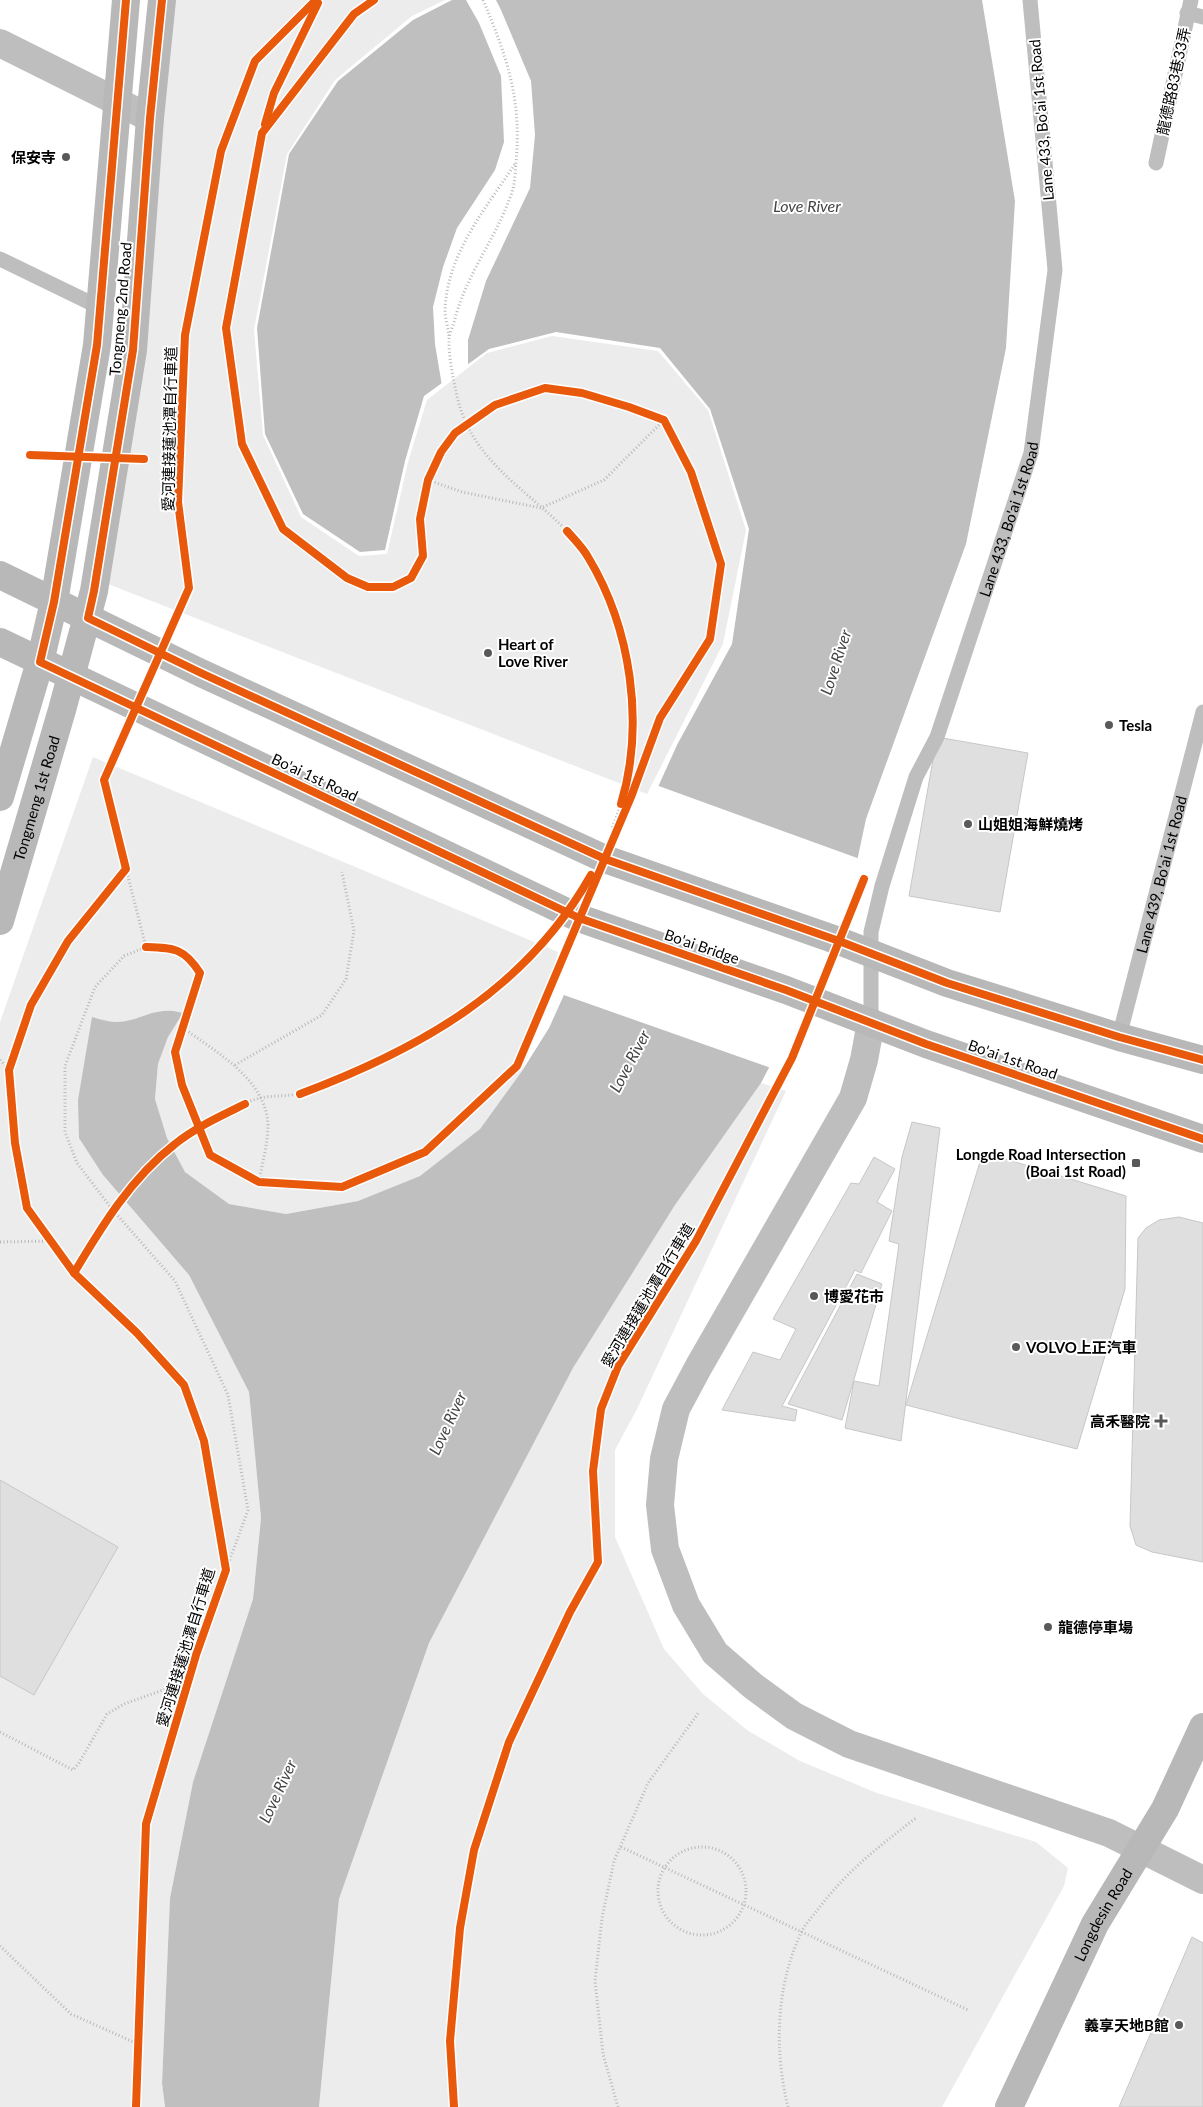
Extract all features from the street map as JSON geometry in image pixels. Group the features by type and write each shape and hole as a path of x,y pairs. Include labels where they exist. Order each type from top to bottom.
{"main road":[{"name":"Tongmeng 2nd Road","path":"0,797 40,662 54,602 83,435 101,308 126,0"},
{"name":"Tongmeng 2nd Road","path":"72,676 94,591 133,350 150,118 162,0"},
{"path":"0,575 201,673 605,859 839,941 947,983 1119,1037 1203,1060"},
{"name":"Bo'ai 1st Road","path":"0,642 579,918"},
{"name":"Tongmeng 1st Road","path":"0,921 72,676"},
{"name":"Bo'ai Bridge","path":"579,918 815,1001"},
{"name":"Bo'ai 1st Road","path":"815,1001 936,1047 1203,1138"},
{"name":"Longdesin Road","path":"1009,2107 1095,1924 1165,1809 1203,1727"}],"street":[{"path":"0,43 150,118"},
{"path":"871,1022 864,1060 853,1098 699,1366 676,1410 664,1459 660,1505 666,1549 686,1605 715,1653 753,1686 794,1716 849,1744 1109,1833 1203,1880"}],"lane":[{"name":"Lane 433, Bo'ai 1st Road","path":"871,1022 871,932 882,886 916,777 937,737 1030,453 1055,270 1030,0"},
{"path":"1189,7 1203,17"},
{"name":"龍德路83巷33弄","path":"1156,163 1189,7"},
{"path":"0,259 101,308"},
{"name":"Lane 439, Bo'ai 1st Road","path":"1119,1037 1203,712"}],"path":[{"path":"262,133 354,14 374,0"},
{"path":"449,340 459,301 492,238 512,192 516,163 519,131 512,75 499,37 483,0"},
{"path":"269,109 262,133 226,328 242,444 284,529 347,578 368,587 393,586 411,578 423,556 420,519 428,480 440,452 455,433 495,405 545,388 582,393 629,406 664,420 691,472 721,564 710,639 660,718 631,798 605,859"},
{"path":"516,163 473,227 451,271 445,310 449,340 457,397 470,429 488,460 567,531"},
{"path":"428,480 462,492 541,508 604,480 664,420"},
{"path":"124,860 146,947 175,948 190,958 200,973 175,1052 182,1085 210,1155 259,1182 342,1187 425,1152 517,1066 579,918"},
{"path":"121,876 126,869"},
{"path":"234,1065 322,1015 346,979 354,930 342,872"},
{"path":"183,1028 234,1065 262,1098 268,1126 259,1182"},
{"path":"0,1060 9,1070"},
{"path":"10,1079 9,1070 12,1061"},
{"path":"68,1265 76,1275 118,1203 148,1168 175,1144 209,1122 245,1104 262,1098 300,1094"},
{"path":"0,1242 47,1238 56,1249"},
{"path":"0,1732 73,1770 107,1714 124,1704 188,1681"},
{"path":"618,2107 603,2054 595,1981 602,1918 614,1861 648,1783 699,1712"},
{"path":"788,2107 783,2086 778,2031 786,1977 801,1932 832,1891 862,1859 916,1818"},
{"path":"621,1847 968,2010"},
{"path":"700,1847 714,1849 727,1854 737,1864 744,1877 746,1891 744,1905 737,1918 726,1928 713,1934 698,1936 683,1932 671,1923 660,1904 658,1896 659,1882 664,1868 674,1857 686,1850 700,1847"},
{"path":"0,1946 70,2014 138,2044"},
{"path":"138,2053 139,2034"}],"shaded area":[{"path":"162,0 445,0 412,16 335,80 287,154 254,330 263,435 301,517 359,556 387,554 408,462 427,400 487,353 552,336 658,351 708,410 746,530 723,644 647,794 108,584"},
{"path":"93,757 558,952 537,1031 522,1071 480,1129 420,1176 358,1201 286,1214 229,1204 185,1172 167,1138 155,1099 158,1064 168,1037 183,1013 173,1011 155,1012 116,1022 92,1018 103,1175 189,1275 249,1392 261,1518 253,1599 193,1782 170,1898 162,2082 165,2107 0,2107 0,1022"},
{"path":"761,1083 786,1091 637,1409 615,1450 615,1537 664,1649 703,1694 747,1730 800,1761 877,1793 1036,1842 1068,1868 1064,1886 942,2107 319,2107 339,1899 429,1643 573,1368 675,1205"}],"water":[{"name":"Love River","path":"452,0 982,0 1015,201 1006,348 966,544 866,819 853,880 784,1039 761,1083 675,1205 573,1368 429,1643 339,1899 319,2107 165,2107 162,2083 170,1898 193,1782 253,1599 261,1518 249,1392 189,1275 103,1175 79,1138 78,1100 92,1017 116,1022 155,1012 173,1011 183,1013 168,1037 158,1064 155,1099 167,1138 185,1172 229,1204 286,1214 358,1201 420,1176 480,1129 522,1071 549,1028 677,745 732,644 749,529 710,409 660,348 556,332 489,349 424,396 405,461 385,550 360,552 303,514 265,434 257,328 289,154 338,81 413,20"}],"pier":[{"path":"466,0 496,0 531,81 535,135 530,188 486,281 468,340 468,366 442,386 435,344 433,307 443,267 457,228 495,170 504,142 501,76 479,23"},
{"path":"656,785 860,859 855,881 786,1040 771,1068 561,994"}],"building":[{"name":"山姐姐海鮮燒烤","path":"937,737 1028,753 1000,912 909,896"},
{"name":"博愛花市","path":"912,1122 940,1128 901,1441 845,1428 854,1381 879,1386 899,1244 889,1241 902,1157"},
{"name":"VOLVO上正汽車","path":"983,1152 1126,1196 1125,1289 1077,1449 906,1405"},
{"name":"博愛花市","path":"874,1157 895,1169 877,1202 892,1211 861,1273 855,1270 782,1406 797,1410 795,1421 722,1410 753,1352 780,1360 796,1329 773,1319 851,1183 859,1184"},
{"name":"高禾醫院","path":"1179,1217 1203,1223 1203,1562 1152,1552 1136,1545 1130,1526 1138,1238 1146,1228 1159,1220"},
{"name":"博愛花市","path":"857,1274 882,1284 842,1420 788,1404"},
{"path":"0,1480 118,1547 34,1695 0,1676"},
{"name":"義享天地B館","path":"1192,1937 1203,1943 1203,2107 1119,2107"}],"cycle path":[{"path":"126,0 97,345 54,602 40,662 579,918 786,990 926,1044 1203,1139"},
{"path":"162,0 150,118 133,350 88,618 201,673 605,859 839,941 947,983 1119,1037 1203,1060"},
{"name":"愛河連接蓮池潭自行車道","path":"136,2107 146,1824 196,1655 226,1570 204,1441 184,1385 137,1333 74,1273 27,1208 15,1143 9,1070 31,1005 68,941 126,869 104,780 189,588 178,502 185,335 221,151 255,61 316,0"},
{"path":"146,947 178,951 189,959 200,973 175,1052 182,1085 210,1155 259,1182 342,1187 425,1152 517,1066 631,797 660,718 710,639 721,564 691,472 664,420 582,393 545,388 495,405 455,433 441,452 428,480 420,519 423,556 411,578 393,587 368,587 347,578 283,529 242,444 226,328 262,133 354,14 374,0"},
{"path":"265,124 274,93 318,3"},
{"path":"30,455 144,459"},
{"path":"567,531 586,554 603,585 615,614 624,645 630,677 632,742 621,804"},
{"path":"300,1094 387,1057 428,1035 466,1011 502,983 535,951 565,916 591,875"},
{"name":"愛河連接蓮池潭自行車道","path":"454,2107 450,2041 460,1928 474,1850 509,1742 570,1612 598,1562 593,1471 601,1409 618,1366 696,1241 792,1058 864,879"},
{"path":"74,1273 118,1204 159,1157 191,1132 245,1104"}],"place":[{"name":"保安寺","path":"66,157"},
{"name":"Heart of Love River","path":"488,653"},
{"name":"Tesla","path":"1109,725"},
{"name":"山姐姐海鮮燒烤","path":"968,824"},
{"name":"Longde Road Intersection (Boai 1st Road)","path":"1136,1163"},
{"name":"博愛花市","path":"814,1296"},
{"name":"VOLVO上正汽車","path":"1016,1347"},
{"name":"高禾醫院","path":"1161,1421"},
{"name":"龍德停車場","path":"1048,1627"},
{"name":"義享天地B館","path":"1179,2025"}]}
